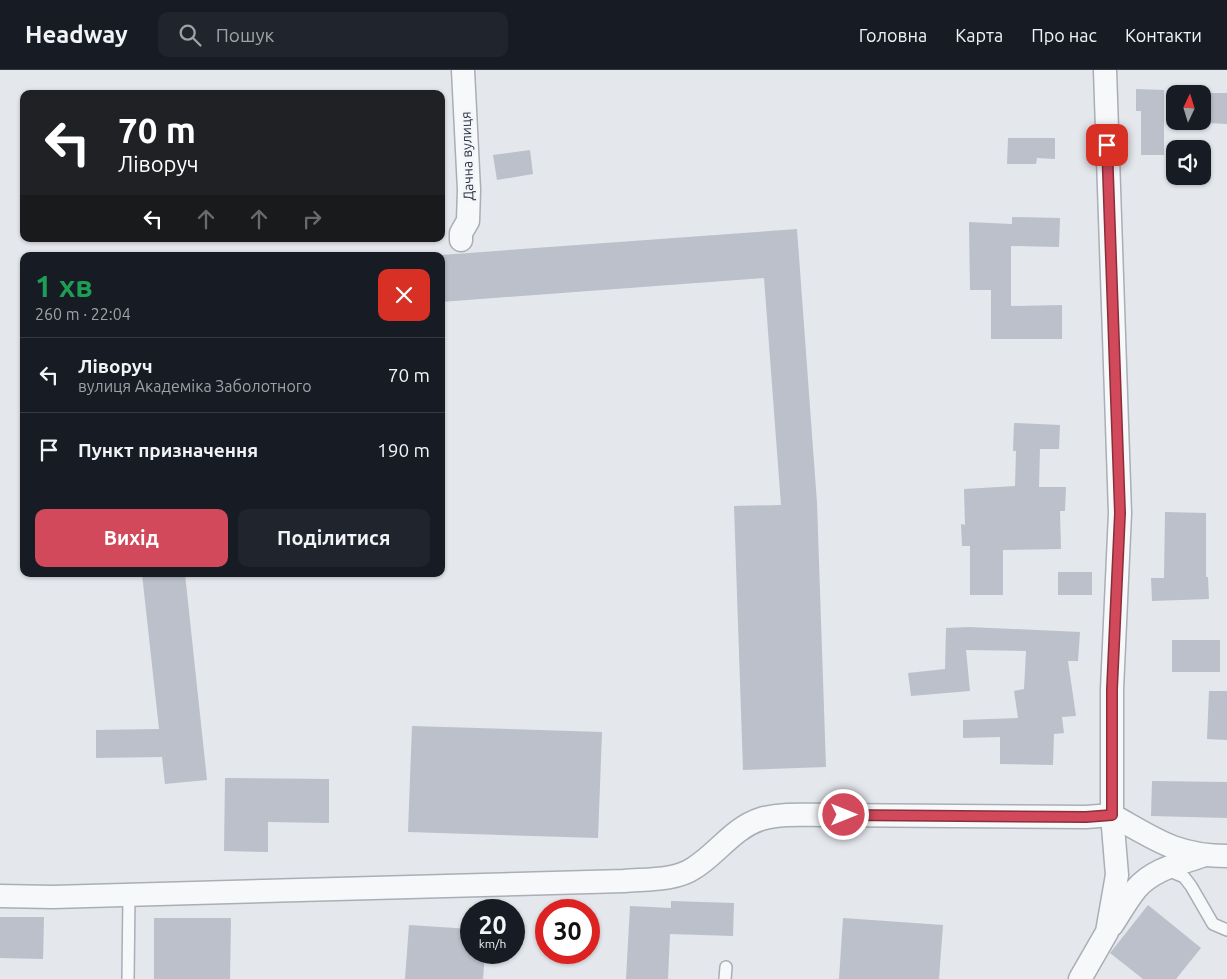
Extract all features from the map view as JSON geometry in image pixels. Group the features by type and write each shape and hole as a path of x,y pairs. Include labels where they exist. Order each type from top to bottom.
{"street":[{"name":"Дачна вулиця","path":"461,240 461,233 468,220 469,190 463,70"},
{"path":"1105,70 1120,513 1112,689 1112,815 1117,875 1107,932"},
{"path":"0,896 129,895 604,882 660,878 694,869 742,827 762,818 790,815 1086,817 1112,815 1165,845 1202,856 1227,856"},
{"path":"1080,979 1107,932 1137,888 1164,868 1202,856"}],"lane":[{"path":"1164,868 1184,877 1213,924 1227,930"},
{"path":"128,979 129,895"}],"building":[{"path":"1136,89 1164,90 1164,155 1141,155 1141,111 1136,111"},
{"path":"1211,93 1227,93 1227,124 1211,123"},
{"path":"1008,138 1055,138 1055,159 1037,158 1036,164 1007,164"},
{"path":"530,150 533,174 497,180 493,155"},
{"path":"1012,217 1060,218 1059,247 1011,246 1011,306 1062,305 1062,339 991,339 991,290 970,290 969,222 1012,224"},
{"path":"797,229 817,503 826,767 743,770 734,506 781,505 764,278 445,302 445,255"},
{"path":"1014,423 1060,425 1059,449 1040,449 1039,487 1066,487 1065,511 1060,511 1061,549 1003,550 1003,595 970,595 970,546 962,546 961,524 965,525 964,489 1015,486 1016,451 1013,451"},
{"path":"1165,512 1206,513 1206,577 1208,577 1209,599 1152,601 1151,578 1164,578"},
{"path":"1058,572 1092,572 1092,595 1058,595"},
{"path":"142,577 185,577 207,780 165,784 162,757 96,758 96,730 159,729"},
{"path":"969,627 1080,632 1078,661 1068,661 1076,716 1062,717 1064,733 1054,734 1053,765 1000,764 1000,737 963,738 963,720 1018,718 1014,691 1024,689 1026,651 966,650 970,691 911,696 908,673 945,669 946,628"},
{"path":"1172,640 1220,640 1220,672 1172,672"},
{"path":"1209,691 1227,691 1227,740 1207,739"},
{"path":"412,726 602,732 598,838 408,832"},
{"path":"225,778 329,779 329,823 268,822 268,852 224,851"},
{"path":"1152,781 1227,782 1227,818 1151,816"},
{"path":"671,901 734,903 733,936 670,934 668,979 626,979 630,906 671,908"},
{"path":"1148,905 1201,948 1176,979 1143,979 1110,953"},
{"path":"0,917 44,917 43,959 0,958"},
{"path":"154,918 231,918 230,979 154,979"},
{"path":"843,918 943,925 939,979 839,979"},
{"path":"409,925 460,928 460,964 484,964 483,979 405,979"}],"route":[{"path":"844,815 1086,817 1112,815 1112,689 1120,513 1107,145"}]}
